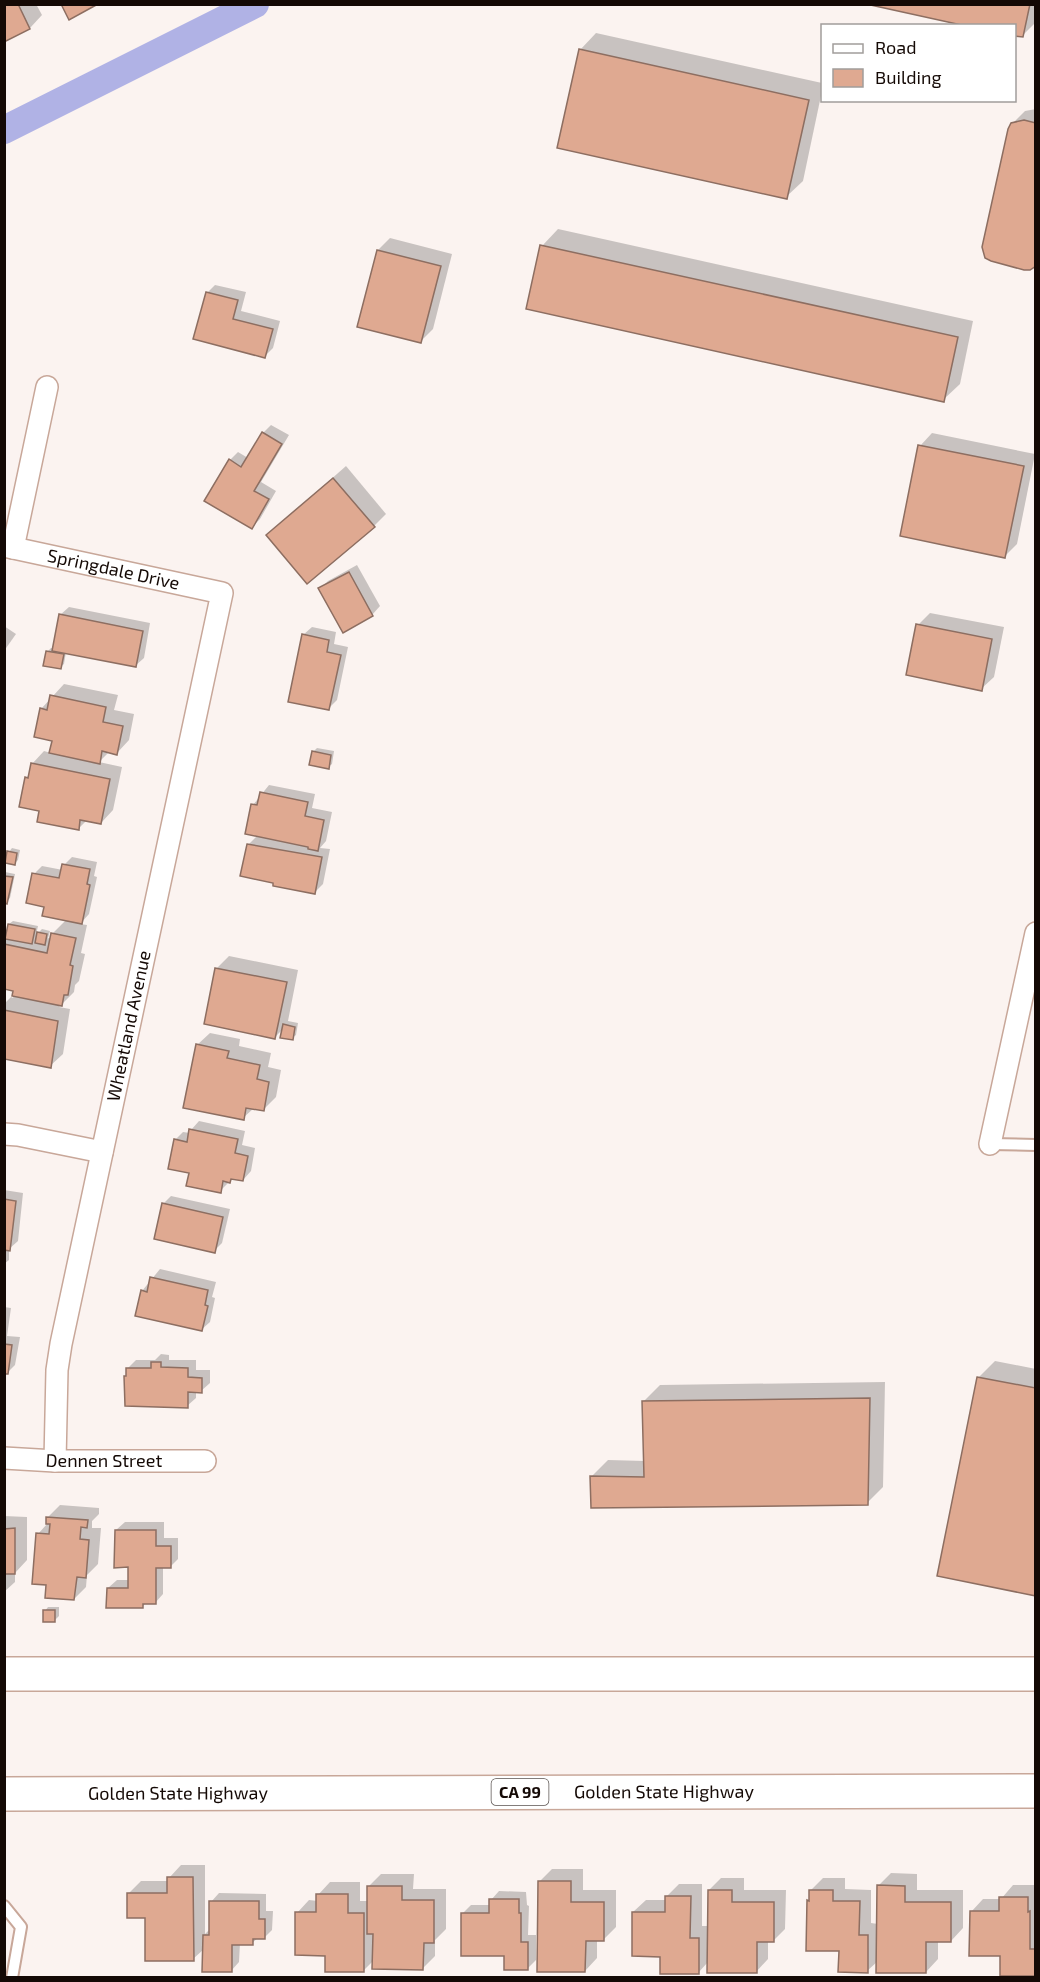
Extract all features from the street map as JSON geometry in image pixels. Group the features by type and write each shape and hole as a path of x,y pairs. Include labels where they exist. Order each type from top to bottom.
{"highway":[{"path":"4,1673 1035,1674"},
{"name":"Golden State Highway","path":"4,1794 1035,1791"}],"street":[{"path":"9,547 47,387"},
{"name":"Springdale Drive","path":"9,547 222,593"},
{"name":"Wheatland Avenue","path":"55,1461 57,1370 222,593"},
{"path":"990,1144 1035,933"},
{"path":"4,1134 102,1152"},
{"name":"Dennen Street","path":"4,1458 55,1461 205,1461"}],"lane":[{"path":"990,1144 1035,1145"},
{"path":"4,1906 21,1927 12,1977"}],"building":[{"path":"4,4 18,4 30,29 4,42"},
{"path":"61,4 98,4 69,20"},
{"path":"866,4 1030,4 1023,37 1016,36 1016,24 957,24"},
{"path":"579,49 809,100 787,199 557,148"},
{"path":"1024,120 1036,123 1036,266 1030,270 991,261 985,258 982,247 1008,129 1011,123"},
{"path":"540,245 958,337 944,402 526,309"},
{"path":"377,250 441,266 421,343 357,327"},
{"path":"206,292 238,300 233,319 273,329 265,358 193,339"},
{"path":"262,432 282,444 254,491 269,499 252,529 204,501 229,459 241,467"},
{"path":"918,445 1024,466 1005,558 900,536"},
{"path":"333,478 375,527 307,584 266,535"},
{"path":"349,572 373,616 343,633 318,588"},
{"path":"59,614 143,631 136,667 52,651"},
{"path":"916,624 992,639 982,691 906,675"},
{"path":"302,634 329,640 327,652 341,655 329,710 288,702"},
{"path":"46,651 64,654 61,669 43,666"},
{"path":"50,695 106,707 103,722 123,726 117,755 102,751 100,764 49,753 52,741 34,737 40,708 47,710"},
{"path":"312,751 331,755 329,769 309,765"},
{"path":"31,763 110,779 101,824 80,820 79,830 37,822 39,811 19,807 25,777 28,778"},
{"path":"260,792 308,802 305,816 324,820 318,851 245,834 251,804 257,805"},
{"path":"247,844 322,857 315,894 273,886 273,883 240,876"},
{"path":"7,851 17,853 15,865 5,863"},
{"path":"62,864 90,869 87,884 90,885 82,924 42,916 44,907 26,903 32,873 59,878"},
{"path":"4,876 13,877 7,904 4,903"},
{"path":"8,924 35,929 32,944 5,939"},
{"path":"37,932 47,934 45,945 35,943"},
{"path":"51,933 76,938 70,965 73,966 68,995 64,995 62,1006 12,996 13,991 4,989 4,944 47,953"},
{"path":"215,968 287,982 275,1039 204,1024"},
{"path":"4,1010 58,1021 51,1068 4,1059"},
{"path":"283,1024 295,1027 293,1040 280,1038"},
{"path":"196,1044 229,1051 227,1058 260,1065 257,1079 269,1082 264,1111 246,1108 244,1120 183,1108"},
{"path":"189,1129 238,1139 235,1153 248,1156 243,1181 231,1179 230,1183 223,1181 221,1193 186,1186 189,1173 168,1169 174,1139 187,1142"},
{"path":"4,1199 16,1201 10,1251 4,1250"},
{"path":"162,1203 223,1217 215,1253 154,1239"},
{"path":"150,1277 208,1290 205,1305 208,1306 202,1331 135,1316 141,1290 147,1292"},
{"path":"4,1344 12,1345 8,1374 4,1374"},
{"path":"151,1362 161,1362 161,1367 188,1368 188,1377 202,1378 202,1393 188,1392 188,1408 125,1406 126,1368 151,1368"},
{"path":"977,1377 1036,1388 1036,1596 937,1576"},
{"path":"870,1398 868,1505 591,1508 590,1476 644,1477 642,1401"},
{"path":"46,1517 88,1520 87,1528 81,1527 80,1539 89,1540 86,1578 77,1577 74,1600 45,1598 46,1585 32,1584 36,1533 49,1534 50,1524 46,1524"},
{"path":"15,1528 15,1574 4,1574 4,1529"},
{"path":"115,1530 156,1530 156,1546 171,1546 171,1568 156,1568 156,1604 143,1604 143,1608 106,1608 107,1588 128,1588 128,1567 114,1568"},
{"path":"43,1610 55,1610 55,1622 43,1622"},
{"path":"167,1877 193,1877 194,1961 145,1961 145,1918 127,1918 127,1893 167,1893"},
{"path":"538,1881 571,1881 571,1902 604,1902 604,1941 586,1941 585,1972 537,1972"},
{"path":"877,1885 905,1886 905,1902 951,1902 951,1942 926,1942 926,1973 876,1973"},
{"path":"367,1886 402,1886 402,1900 434,1900 434,1943 424,1943 423,1970 372,1969 373,1934 367,1934"},
{"path":"708,1890 732,1890 732,1902 774,1902 774,1942 757,1942 757,1973 707,1973"},
{"path":"809,1890 833,1890 833,1901 860,1901 859,1935 868,1935 868,1973 838,1972 839,1951 806,1951"},
{"path":"316,1894 348,1894 348,1913 364,1913 364,1972 325,1972 325,1956 295,1955 295,1912 316,1912"},
{"path":"665,1896 691,1896 690,1938 699,1938 699,1974 660,1974 660,1957 632,1956 632,1912 665,1912"},
{"path":"999,1897 1028,1897 1030,1949 1036,1949 1036,1976 1000,1976 1000,1956 969,1956 970,1911 999,1911"},
{"path":"489,1899 519,1899 521,1942 528,1942 528,1970 504,1970 504,1956 461,1956 461,1913 489,1913"},
{"path":"209,1901 259,1901 259,1919 265,1919 265,1939 253,1939 253,1945 232,1945 232,1972 202,1972 203,1935 209,1935"}],"waterway":[{"path":"4,130 255,4"}]}
